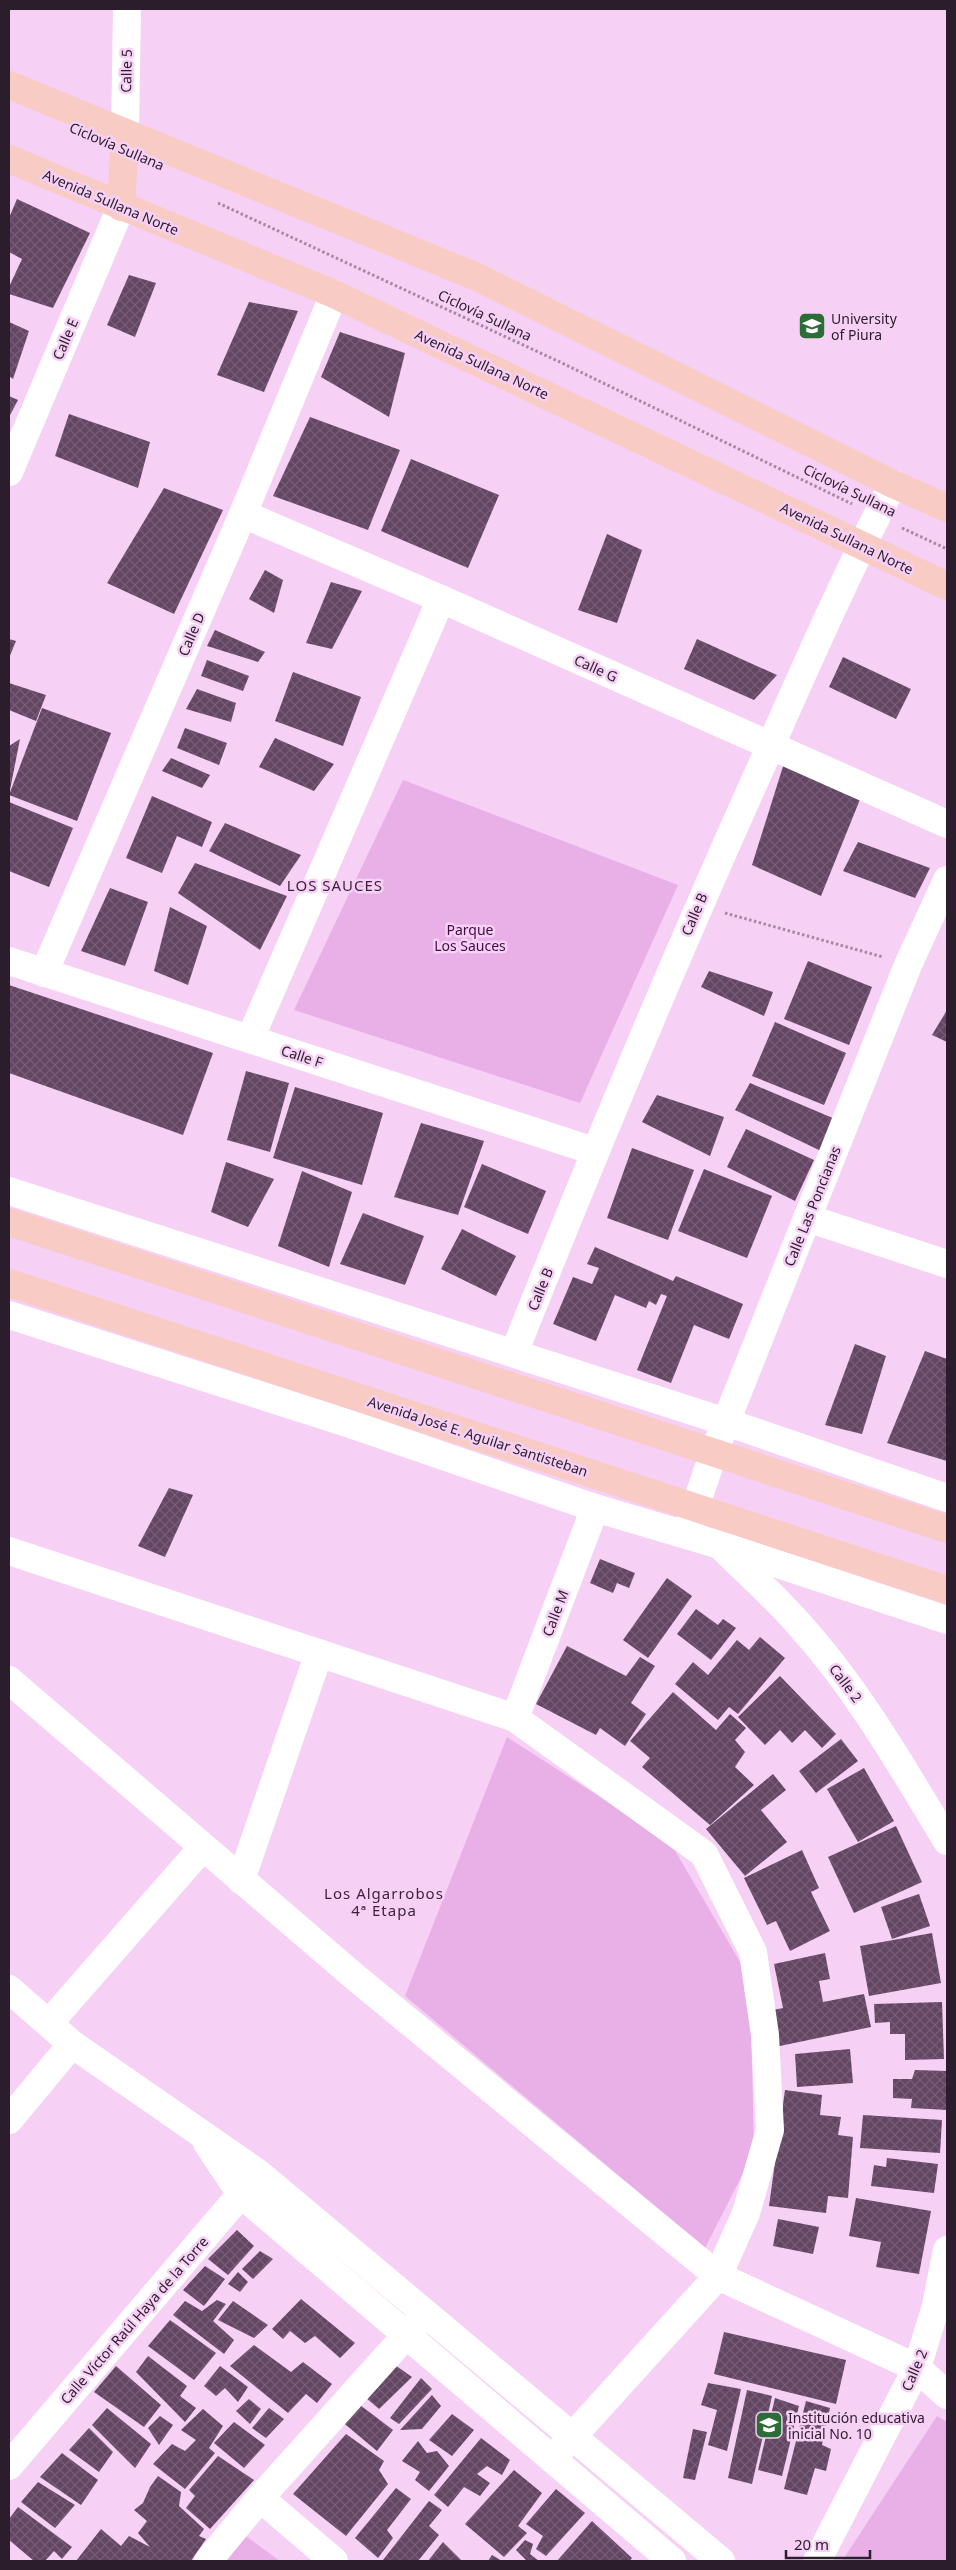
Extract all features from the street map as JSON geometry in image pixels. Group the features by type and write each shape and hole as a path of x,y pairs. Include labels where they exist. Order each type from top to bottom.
{"main road":[{"path":"9,85 477,277 893,484 947,508"},
{"path":"121,207 125,132"},
{"name":"Avenida Sullana Norte","path":"9,159 334,294 947,586"},
{"path":"9,1222 947,1529"},
{"name":"Avenida José E. Aguilar Santisteban","path":"9,1283 947,1590"}],"street":[{"name":"Calle 5","path":"125,132 127,9"},
{"name":"Calle E","path":"9,472 121,207"},
{"name":"Calle D","path":"44,973 242,514 334,294"},
{"name":"Calle B","path":"514,1353 594,1151 698,906 861,545 893,484"},
{"name":"Calle G","path":"242,514 441,599 947,824"},
{"path":"250,1038 441,599"},
{"name":"Calle Las Poncianas","path":"686,1535 714,1452 807,1218 908,965 947,880"},
{"name":"Calle F","path":"9,961 594,1151"},
{"path":"9,1191 726,1422 947,1498"},
{"path":"807,1218 947,1264"},
{"name":"Avenida José E. Aguilar Santisteban","path":"9,1315 346,1423 595,1508 720,1545 947,1620"},
{"name":"Calle M","path":"515,1718 595,1508"},
{"name":"Calle 2","path":"720,1545 797,1622 842,1676 885,1738 947,1841"},
{"path":"9,1551 515,1718 704,1854 753,1952 765,2035 770,2130 746,2213 718,2276 552,2459"},
{"path":"241,1880 319,1653"},
{"path":"9,1680 355,1977 718,2276 917,2368 947,2395"},
{"path":"49,2023 203,1847"},
{"path":"9,1989 72,2044 258,2173 721,2561"},
{"path":"9,2120 72,2044"},
{"path":"199,2132 241,2194 672,2561"},
{"name":"Calle Víctor Raúl Haya de la Torre","path":"9,2466 258,2173"},
{"name":"Calle 2","path":"817,2561 917,2368 942,2306 947,2250"},
{"path":"208,2561 260,2498 427,2313"},
{"path":"260,2498 334,2561"}],"path":[{"name":"Ciclovía Sullana","path":"217,203 562,363 947,549"},
{"path":"698,906 908,965"}],"green space":[{"name":"Parque Los Sauces","path":"403,780 678,885 580,1103 294,1010"},
{"path":"507,1737 670,1842 750,1979 754,2152 705,2248 405,1996"},
{"path":"937,2416 947,2422 947,2561 842,2561"},
{"path":"243,2534 280,2561 220,2561"}],"building":[{"path":"17,199 90,233 53,308 9,294 9,287 22,259 9,252 9,218"},
{"path":"129,275 156,283 135,337 107,325"},
{"path":"249,302 298,311 264,392 217,375"},
{"path":"9,322 29,331 13,379 9,376"},
{"path":"340,332 405,353 389,417 321,377"},
{"path":"9,396 18,400 9,417"},
{"path":"69,414 150,442 138,488 55,456"},
{"path":"310,417 400,450 368,530 273,496"},
{"path":"411,459 499,495 468,568 381,531"},
{"path":"164,488 223,510 174,614 107,583"},
{"path":"607,534 642,550 617,623 578,610"},
{"path":"265,570 283,580 274,613 249,599"},
{"path":"331,582 362,591 332,649 306,643"},
{"path":"215,630 265,652 258,662 207,646"},
{"path":"9,639 16,641 9,658"},
{"path":"697,639 777,675 754,700 684,669"},
{"path":"843,657 911,689 896,719 829,687"},
{"path":"207,660 249,676 243,691 201,676"},
{"path":"293,672 361,697 343,746 275,721"},
{"path":"9,683 46,695 36,721 9,710"},
{"path":"197,689 236,703 231,722 186,709"},
{"path":"42,708 111,733 77,821 9,795"},
{"path":"185,728 227,743 219,765 177,748"},
{"path":"275,738 334,764 314,791 259,767"},
{"path":"20,739 10,790 9,790 9,746"},
{"path":"171,758 210,775 202,788 162,771"},
{"path":"785,760 863,792 821,896 752,865"},
{"path":"152,796 212,822 202,847 177,836 162,873 126,858"},
{"path":"9,802 73,828 49,887 9,871"},
{"path":"225,823 301,855 280,886 209,851"},
{"path":"858,842 930,868 915,898 843,871"},
{"path":"195,863 287,896 260,950 178,893"},
{"path":"110,888 148,902 125,966 81,951"},
{"path":"170,907 207,926 188,985 154,971"},
{"path":"808,961 872,987 849,1045 784,1019"},
{"path":"709,971 773,992 764,1016 701,987"},
{"path":"9,985 213,1053 183,1135 9,1073"},
{"path":"947,1010 947,1042 932,1035"},
{"path":"775,1022 846,1053 824,1105 752,1076"},
{"path":"246,1071 289,1083 270,1152 227,1140"},
{"path":"750,1083 835,1119 821,1151 735,1110"},
{"path":"295,1087 383,1113 362,1185 273,1158"},
{"path":"657,1095 724,1117 710,1156 642,1122"},
{"path":"421,1123 484,1141 458,1215 394,1197"},
{"path":"746,1129 814,1160 795,1201 727,1167"},
{"path":"632,1148 694,1170 668,1240 607,1218"},
{"path":"226,1162 274,1179 248,1227 211,1212"},
{"path":"482,1164 546,1191 528,1234 464,1207"},
{"path":"704,1169 772,1196 747,1258 678,1231"},
{"path":"302,1171 352,1192 329,1267 278,1246"},
{"path":"363,1213 424,1236 405,1285 340,1264"},
{"path":"462,1229 516,1256 496,1296 441,1269"},
{"path":"595,1247 673,1281 676,1276 743,1304 729,1339 694,1325 671,1383 637,1370 667,1296 661,1294 656,1305 649,1301 646,1308 615,1295 596,1341 553,1324 573,1277 592,1284 599,1268 587,1264"},
{"path":"855,1344 886,1356 862,1434 825,1425"},
{"path":"925,1351 947,1359 947,1461 887,1443"},
{"path":"169,1488 193,1495 165,1557 138,1546"},
{"path":"600,1559 635,1573 629,1588 617,1583 613,1593 590,1583"},
{"path":"667,1578 692,1596 648,1658 623,1640"},
{"path":"696,1609 718,1625 723,1619 736,1628 711,1660 677,1634"},
{"path":"760,1637 785,1658 738,1714 729,1707 718,1720 675,1684 693,1662 708,1675 737,1640 749,1650"},
{"path":"567,1646 626,1676 640,1657 655,1666 631,1703 646,1714 625,1746 600,1728 596,1735 536,1704"},
{"path":"780,1676 836,1734 822,1748 805,1730 792,1743 780,1730 765,1745 738,1717"},
{"path":"673,1692 716,1730 730,1714 746,1728 735,1740 745,1752 735,1767 754,1785 710,1825 642,1767 650,1758 630,1741"},
{"path":"841,1739 858,1761 816,1793 799,1771"},
{"path":"864,1768 894,1821 858,1842 827,1789"},
{"path":"773,1774 786,1790 761,1810 787,1842 745,1876 706,1829"},
{"path":"896,1826 922,1882 854,1913 828,1857"},
{"path":"802,1850 819,1888 811,1892 830,1931 790,1951 776,1921 767,1925 744,1878"},
{"path":"919,1894 930,1926 892,1939 881,1907"},
{"path":"932,1933 941,1983 869,1996 860,1946"},
{"path":"825,1953 830,1979 819,1981 823,2002 864,1994 871,2027 775,2047 768,2011 783,2008 774,1964"},
{"path":"942,2002 944,2059 905,2060 905,2034 890,2034 890,2022 875,2023 874,2004"},
{"path":"850,2049 853,2083 797,2087 795,2054"},
{"path":"915,2070 947,2071 947,2110 911,2108 912,2099 893,2098 893,2079 912,2079"},
{"path":"785,2090 822,2095 820,2115 841,2117 838,2135 853,2137 848,2198 828,2196 826,2213 769,2206"},
{"path":"863,2115 942,2120 940,2153 860,2148"},
{"path":"887,2158 938,2164 934,2193 871,2186 874,2165 886,2167"},
{"path":"856,2198 931,2211 919,2274 876,2267 881,2242 849,2236"},
{"path":"778,2219 819,2227 813,2254 773,2246"},
{"path":"237,2230 254,2246 228,2275 208,2259"},
{"path":"260,2251 273,2259 253,2279 242,2269"},
{"path":"205,2266 225,2279 204,2306 183,2290"},
{"path":"238,2272 248,2282 240,2292 228,2284"},
{"path":"301,2299 355,2343 340,2358 315,2336 305,2343 290,2331 283,2339 272,2329"},
{"path":"217,2300 226,2304 213,2321 234,2340 224,2354 173,2315 185,2301 202,2311"},
{"path":"233,2301 268,2325 254,2338 218,2320"},
{"path":"170,2320 216,2353 194,2380 148,2346"},
{"path":"724,2332 846,2360 836,2404 714,2374"},
{"path":"254,2345 291,2372 303,2362 332,2384 317,2403 306,2394 288,2413 230,2366"},
{"path":"148,2356 187,2386 180,2396 196,2408 185,2422 136,2372"},
{"path":"395,2365 412,2377 379,2409 365,2397"},
{"path":"116,2366 161,2405 144,2427 94,2392"},
{"path":"220,2366 248,2387 238,2402 225,2388 216,2396 204,2386"},
{"path":"421,2378 432,2389 399,2424 390,2418"},
{"path":"708,2383 741,2389 727,2451 708,2445 717,2410 701,2405"},
{"path":"747,2390 772,2396 752,2484 728,2478"},
{"path":"432,2395 441,2406 422,2429 400,2430"},
{"path":"775,2398 799,2406 782,2476 758,2470"},
{"path":"249,2399 261,2409 250,2424 236,2411"},
{"path":"806,2401 830,2408 822,2445 831,2449 826,2471 815,2468 807,2495 784,2489"},
{"path":"356,2402 393,2430 377,2451 340,2420"},
{"path":"107,2408 151,2444 135,2468 92,2425"},
{"path":"269,2408 284,2419 266,2438 252,2428"},
{"path":"203,2409 223,2426 209,2448 215,2453 185,2489 153,2464 172,2444 185,2451 196,2440 181,2430"},
{"path":"452,2414 474,2430 452,2456 429,2440"},
{"path":"160,2416 173,2425 159,2445 148,2428"},
{"path":"234,2422 265,2445 244,2468 214,2443"},
{"path":"89,2428 113,2452 99,2472 69,2450"},
{"path":"693,2429 707,2432 695,2480 683,2478"},
{"path":"346,2434 384,2461 379,2470 388,2484 346,2536 293,2494"},
{"path":"481,2438 510,2460 502,2475 487,2466 477,2474 490,2483 480,2496 464,2487 448,2507 434,2495"},
{"path":"418,2441 427,2453 437,2451 449,2466 429,2491 415,2480 420,2472 402,2461"},
{"path":"62,2453 98,2480 81,2505 40,2477"},
{"path":"218,2456 254,2480 210,2529 186,2508 195,2496 189,2490"},
{"path":"514,2470 542,2493 518,2526 527,2533 504,2557 465,2524"},
{"path":"158,2476 181,2492 179,2506 204,2529 199,2536 206,2539 191,2561 76,2561 101,2529 121,2546 129,2536 150,2547 138,2533 147,2521 134,2510 143,2503 150,2487"},
{"path":"38,2482 75,2505 55,2528 21,2502"},
{"path":"396,2488 411,2499 387,2530 393,2538 378,2558 355,2538"},
{"path":"556,2489 585,2513 546,2556 536,2549 543,2536 526,2524"},
{"path":"429,2501 442,2510 429,2526 439,2535 418,2561 383,2560"},
{"path":"18,2507 72,2547 62,2559 54,2551 45,2561 34,2561 9,2540 9,2519"},
{"path":"592,2521 632,2558 630,2561 557,2561"},
{"path":"525,2540 533,2544 530,2554 539,2561 527,2561 516,2550"},
{"path":"443,2542 462,2561 428,2561"},
{"path":"492,2555 502,2561 488,2561"}],"place":[{"name":"University of Piura","path":"812,326"},
{"name":"Institución educativa inicial No. 10","path":"769,2425"}],"district":[{"name":"LOS SAUCES","path":"335,885"},
{"name":"Los Algarrobos 4ª Etapa","path":"384,1902"}]}
